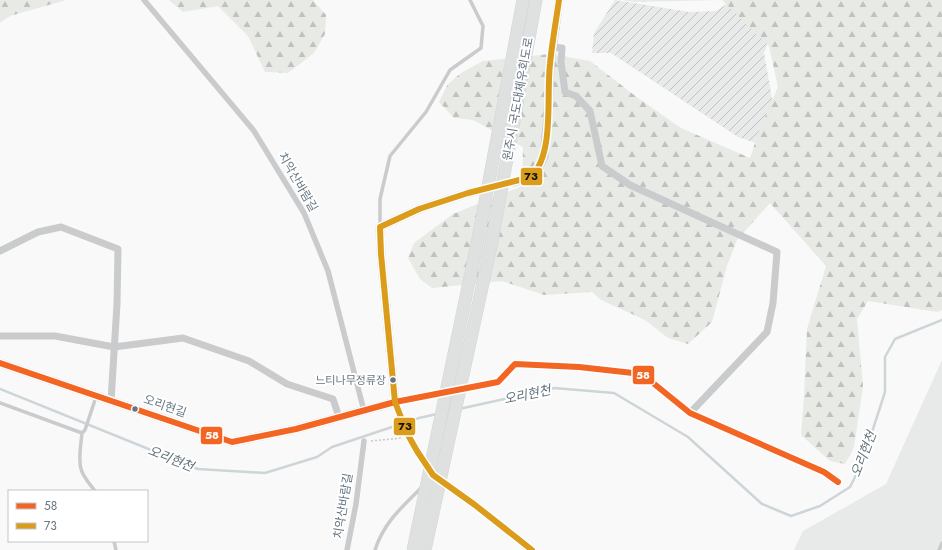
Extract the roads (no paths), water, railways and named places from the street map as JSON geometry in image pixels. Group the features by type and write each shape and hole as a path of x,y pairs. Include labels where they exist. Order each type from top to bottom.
{"highway":[{"name":"원주시 국도대체우회도로","path":"413,550 478,239 523,0"},
{"name":"원주시 국도대체우회도로","path":"425,550 491,246 536,0"}],"street":[{"name":"치악산바람길","path":"144,0 254,131 304,213 328,271 364,411"},
{"path":"514,182 531,177 537,170 544,156 548,116 550,65 559,0"},
{"path":"552,47 562,48 561,62 565,92 576,96 590,111 602,166 630,185 777,252 773,303 767,332 690,413"},
{"path":"468,193 419,209 380,227 381,254 395,402 409,436 433,475 475,505 532,550"},
{"path":"0,251 38,232 60,227 118,250 111,401"},
{"path":"0,336 55,336 114,347 183,338 249,361 287,384 333,399 339,418"},
{"name":"오리현길","path":"0,362 95,400 111,401 232,442 296,429 395,402"},
{"path":"395,402 498,382 515,364 580,367 642,374 690,413 824,472 838,482"},
{"name":"치악산바람길","path":"347,550 356,504 364,441"}],"lane":[{"path":"380,227 380,199 390,156 426,112 450,70 481,48 483,26 470,0"},
{"path":"94,490 80,468 83,432 95,400"},
{"path":"0,403 83,432"},
{"path":"375,550 378,539 391,518 433,475"},
{"path":"939,550 942,543"}],"waterway":[{"name":"오리현천","path":"459,409 554,388 614,393 688,437 762,504 791,516 820,506 850,487 862,463 885,392 885,357 895,339 942,320"},
{"name":"오리현천","path":"0,389 198,469 265,473 317,457 332,447 419,418 437,414"}],"tunnel":[{"path":"468,193 507,184"}],"place":[{"name":"느티나무정류장","path":"393,380"}]}
